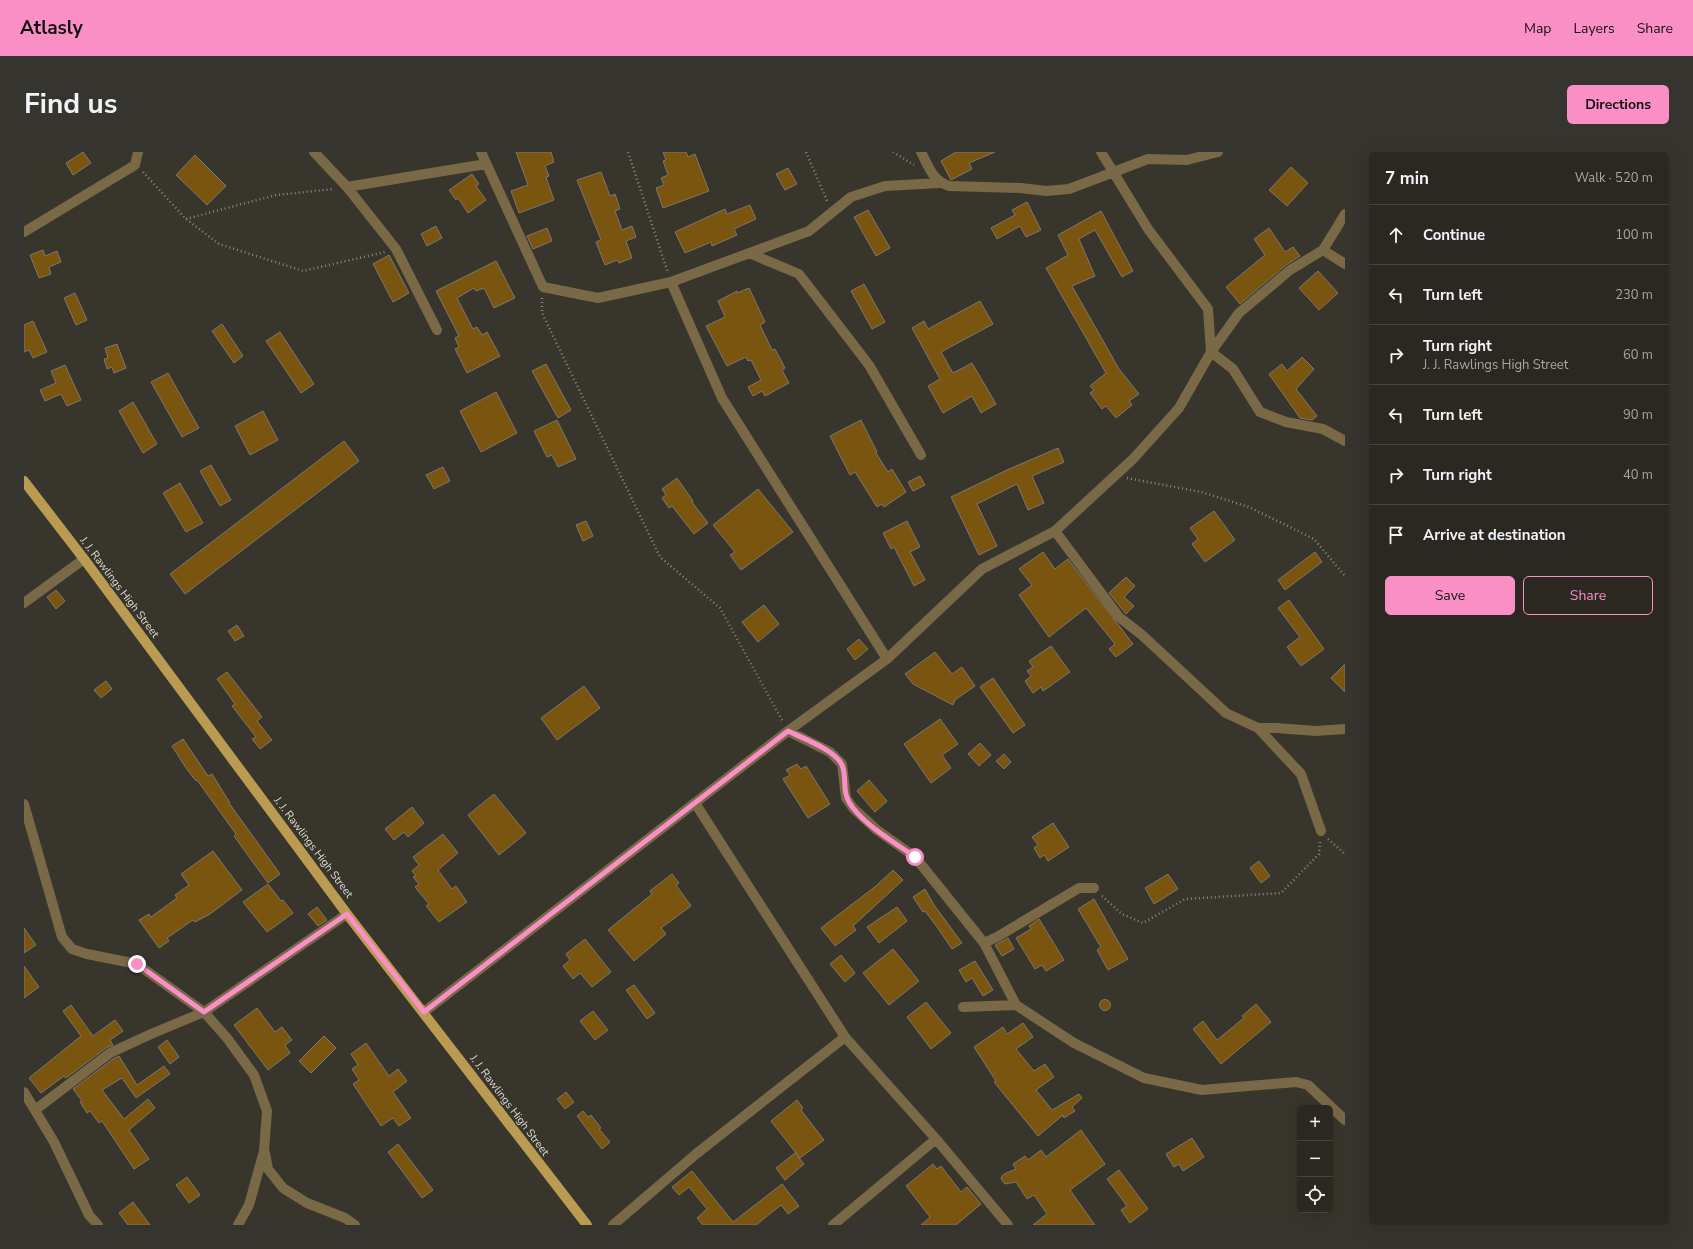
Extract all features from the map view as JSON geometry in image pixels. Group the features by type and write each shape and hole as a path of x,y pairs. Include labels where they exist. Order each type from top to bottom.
{"main road":[{"name":"J. J. Rawlings High Street","path":"24,481 84,559 347,914 587,1225"}],"street":[{"path":"24,232 136,165 138,152"},
{"path":"314,152 347,187 396,249 437,330"},
{"path":"481,152 543,286 598,298 671,282 809,231 851,198 885,186 940,183 949,186 1021,188 1046,192 1069,189 1114,174 1148,159 1187,160 1218,152"},
{"path":"921,152 934,177 940,183"},
{"path":"1101,152 1148,229 1208,309 1210,352"},
{"path":"347,187 486,164"},
{"path":"424,1012 788,731 887,659 982,569 1055,531 1132,459 1179,408 1210,352 1239,313 1290,270 1323,250 1345,214"},
{"path":"1323,250 1345,264"},
{"path":"749,253 799,274 869,364 921,455"},
{"path":"671,282 722,398 887,659"},
{"path":"1210,352 1234,369 1260,412 1286,422 1323,429 1345,441"},
{"path":"1055,531 1119,617 1142,635 1226,713 1258,728 1301,774 1321,831"},
{"path":"24,603 84,559"},
{"path":"1258,728 1316,731 1345,729"},
{"path":"788,731 830,752 842,764 846,798 853,808 877,830 915,857 984,943 1016,1005 1074,1043 1144,1078 1202,1090 1296,1082 1308,1085 1345,1120"},
{"path":"695,803 845,1037 936,1139 1008,1225"},
{"path":"24,804 62,937 72,949 87,954 137,964 204,1012 227,1038 254,1076 267,1111 264,1151 249,1205 238,1225"},
{"path":"984,943 997,937 1079,888 1094,888"},
{"path":"35,1110 110,1053 204,1012 347,914"},
{"path":"963,1006 1016,1005"},
{"path":"613,1225 696,1154 845,1037"},
{"path":"24,1092 54,1142 89,1215 98,1225"},
{"path":"833,1225 936,1139"},
{"path":"264,1151 268,1169 283,1188 307,1203 345,1218 355,1225"}],"path":[{"path":"628,152 671,282"},
{"path":"806,152 832,212"},
{"path":"136,165 186,219 219,244 303,271 396,249"},
{"path":"186,219 276,195 347,187"},
{"path":"543,286 542,313 660,557 720,608 788,731"},
{"path":"1112,478 1123,478 1201,492 1249,507 1314,539 1345,576"},
{"path":"1321,831 1345,854"},
{"path":"1094,888 1122,914 1143,922 1186,899 1281,893 1319,854 1321,831"}],"building":[{"path":"83,152 91,163 73,175 66,163"},
{"path":"516,152 551,152 554,162 545,166 549,176 546,177 554,200 519,213 511,191 528,185"},
{"path":"663,152 686,152 688,157 695,154 709,191 663,208 656,188 664,185 661,178 668,175 663,161 666,160"},
{"path":"956,152 995,152 969,163 972,169 951,180 941,161"},
{"path":"195,155 226,186 207,205 176,175"},
{"path":"1291,167 1308,183 1287,206 1269,190"},
{"path":"788,168 797,184 785,190 776,174"},
{"path":"601,172 610,196 615,194 620,209 615,211 622,230 632,226 636,237 626,241 632,258 619,263 617,260 605,265 596,242 601,240 577,180"},
{"path":"472,174 479,184 476,186 486,200 468,213 458,198 456,200 449,190"},
{"path":"1027,202 1041,230 1026,237 1020,226 997,239 991,228 1015,215 1012,210"},
{"path":"750,205 756,219 734,229 737,235 712,246 711,242 685,253 675,232 725,209 727,214"},
{"path":"868,210 890,248 876,256 854,217"},
{"path":"1101,211 1133,271 1122,277 1095,230 1079,239 1095,276 1072,286 1119,369 1139,394 1129,401 1132,405 1116,418 1106,406 1102,409 1090,393 1094,390 1090,386 1106,373 1046,268 1068,255 1058,235"},
{"path":"436,226 442,238 427,246 421,234"},
{"path":"547,228 552,241 533,249 527,236"},
{"path":"1269,228 1285,252 1293,247 1300,256 1286,265 1240,304 1226,287 1265,255 1254,239"},
{"path":"43,250 45,256 57,251 61,262 49,267 51,274 39,278 30,255"},
{"path":"389,255 409,293 393,302 373,264"},
{"path":"496,261 515,298 494,308 484,288 476,291 474,288 457,298 473,329 477,327 482,335 487,332 500,356 467,373 455,349 459,347 455,338 459,336 436,291"},
{"path":"1318,271 1338,293 1319,310 1299,288"},
{"path":"864,284 885,322 872,329 851,291"},
{"path":"749,288 765,322 760,325 772,350 775,349 785,368 782,370 789,383 765,396 762,391 753,396 748,387 761,380 751,360 748,361 746,357 727,366 706,326 725,317 718,301 737,291 737,293"},
{"path":"75,293 87,320 76,325 64,298"},
{"path":"980,301 993,324 941,352 953,373 972,363 996,404 981,413 972,396 943,413 928,386 940,379 912,328 924,321 928,329"},
{"path":"33,321 47,352 33,358 29,350 24,352 24,325"},
{"path":"222,324 243,356 234,363 212,331"},
{"path":"280,332 314,384 301,393 266,341"},
{"path":"117,344 126,368 114,373 112,367 107,369 104,359 108,358 105,348"},
{"path":"1302,357 1314,369 1296,389 1317,416 1312,420 1300,418 1269,374 1282,364 1287,371"},
{"path":"546,364 571,410 558,418 532,371"},
{"path":"65,365 81,400 67,406 61,394 45,401 40,390 56,383 51,371"},
{"path":"168,373 199,428 182,437 151,382"},
{"path":"496,392 517,433 481,452 460,411"},
{"path":"133,402 157,444 143,453 119,411"},
{"path":"263,411 278,440 250,455 235,426"},
{"path":"557,420 576,459 558,467 552,455 547,457 534,431"},
{"path":"861,420 877,452 876,453 888,472 892,469 906,492 884,507 882,504 877,507 855,472 850,475 830,436"},
{"path":"344,441 359,461 185,594 170,574"},
{"path":"1058,448 1064,462 1032,476 1044,503 1028,510 1017,484 977,504 997,546 979,555 951,497 1007,470"},
{"path":"211,465 231,500 220,506 200,471"},
{"path":"443,467 450,481 434,489 426,475"},
{"path":"920,476 925,485 913,491 908,482"},
{"path":"677,478 693,501 692,502 708,523 694,534 672,506 669,508 662,498 666,495 662,489"},
{"path":"180,483 203,523 186,532 163,493"},
{"path":"758,489 793,532 741,570 730,555 735,552 713,525"},
{"path":"1214,511 1235,540 1205,562 1192,544 1198,539 1190,528"},
{"path":"586,521 593,536 583,541 576,525"},
{"path":"907,521 920,547 910,552 925,580 914,586 894,547 891,549 883,533"},
{"path":"1043,552 1055,569 1068,559 1133,644 1116,657 1109,649 1115,644 1086,608 1049,637 1019,595 1032,585 1019,569"},
{"path":"1315,552 1322,562 1285,590 1278,580"},
{"path":"1126,577 1135,586 1124,597 1134,606 1126,614 1109,593"},
{"path":"56,590 65,601 56,609 47,597"},
{"path":"1289,600 1324,649 1301,666 1287,647 1300,637 1278,608"},
{"path":"764,605 779,624 758,642 742,622"},
{"path":"237,625 244,636 235,641 228,631"},
{"path":"859,639 868,649 855,660 847,649"},
{"path":"1051,646 1070,672 1043,691 1041,687 1033,693 1025,681 1031,676 1027,671 1033,667 1029,661"},
{"path":"935,652 952,674 962,667 975,686 955,700 953,705 913,684 905,674"},
{"path":"1345,664 1345,692 1331,678"},
{"path":"227,672 262,717 257,721 272,740 260,749 252,739 256,737 232,706 235,704 217,679"},
{"path":"993,678 1025,725 1013,733 980,687"},
{"path":"106,681 112,689 101,698 94,690"},
{"path":"584,686 600,708 557,740 541,718"},
{"path":"940,719 958,744 942,755 951,768 931,783 904,744"},
{"path":"183,739 208,776 212,774 229,803 280,874 268,883 234,836 236,834 197,780 196,781 186,768 172,746"},
{"path":"980,743 991,755 979,766 968,754"},
{"path":"1004,754 1011,762 1004,769 996,761"},
{"path":"797,764 801,769 806,766 830,804 808,818 783,779 790,775 786,770"},
{"path":"869,780 887,801 875,812 857,791"},
{"path":"494,794 526,833 499,855 468,815"},
{"path":"412,807 424,823 408,837 404,832 394,840 385,829"},
{"path":"1053,823 1069,847 1048,861 1044,855 1040,858 1034,848 1038,845 1032,837"},
{"path":"443,834 458,853 438,870 452,889 456,886 467,902 439,922 426,906 429,904 415,887 419,884 413,877 416,876 412,871 419,865 413,857"},
{"path":"213,851 242,890 210,914 195,922 193,920 167,938 169,941 159,948 139,920 149,914 151,917 177,898 175,895 189,885 181,874"},
{"path":"1259,861 1270,876 1261,883 1250,868"},
{"path":"893,870 903,880 853,926 856,930 835,946 821,928 876,886"},
{"path":"672,874 679,883 676,885 691,906 661,928 666,934 634,961 608,930 652,894 650,891"},
{"path":"1168,874 1178,889 1154,904 1145,888"},
{"path":"268,884 281,901 283,900 293,913 267,932 243,902"},
{"path":"925,889 934,905 962,943 952,949 925,911 923,912 913,897"},
{"path":"1094,899 1128,959 1108,970 1097,950 1101,947 1078,909"},
{"path":"317,907 327,920 318,926 308,914"},
{"path":"897,907 907,921 879,943 867,927"},
{"path":"1039,919 1064,960 1046,971 1042,965 1035,969 1016,938 1031,929 1029,926"},
{"path":"24,928 36,945 24,953"},
{"path":"1008,938 1014,949 1002,956 995,945"},
{"path":"585,939 611,972 592,987 580,973 573,979 563,966 570,960 566,954"},
{"path":"893,949 919,981 889,1005 863,973"},
{"path":"841,955 855,973 845,982 830,964"},
{"path":"975,961 993,990 983,996 972,978 966,982 959,970"},
{"path":"24,966 39,987 24,998"},
{"path":"634,985 655,1013 647,1019 626,990"},
{"path":"1105,999 1109,1001 1111,1005 1109,1009 1105,1011 1101,1009 1099,1005 1101,1001"},
{"path":"926,1002 951,1033 931,1049 907,1017"},
{"path":"1256,1004 1271,1022 1221,1064 1193,1029 1203,1021 1217,1040 1244,1018 1242,1016"},
{"path":"71,1005 93,1036 115,1020 123,1031 110,1040 113,1045 106,1048 66,1078 64,1076 41,1093 29,1078 81,1036 63,1011"},
{"path":"257,1008 275,1032 282,1027 292,1040 285,1045 290,1053 268,1070 234,1025"},
{"path":"593,1011 608,1030 595,1040 580,1021"},
{"path":"1023,1023 1033,1037 1016,1049 1034,1071 1045,1064 1054,1077 1036,1090 1052,1110 1079,1094 1082,1098 1072,1107 1075,1111 1064,1118 1063,1115 1038,1136 994,1082 996,1081 974,1047 1003,1027 1007,1034"},
{"path":"324,1036 336,1048 311,1073 299,1061"},
{"path":"167,1040 179,1057 170,1064 158,1047"},
{"path":"366,1043 389,1076 398,1069 407,1081 393,1092 411,1118 399,1126 393,1118 381,1126 353,1084 359,1080 352,1069 358,1065 351,1054"},
{"path":"119,1056 137,1085 164,1066 170,1074 136,1098 122,1078 102,1090 124,1119 148,1099 155,1108 129,1130 149,1159 134,1169 102,1121 99,1123 90,1111 87,1113 80,1102 82,1101 73,1089"},
{"path":"566,1092 574,1102 565,1109 557,1099"},
{"path":"797,1100 803,1108 801,1110 824,1140 800,1158 771,1121"},
{"path":"583,1111 588,1117 591,1115 601,1128 599,1129 610,1142 602,1149 577,1116"},
{"path":"1081,1130 1105,1164 1070,1190 1095,1225 1033,1225 1047,1214 1034,1195 1027,1199 1016,1182 1005,1184 1001,1179 1002,1176 1016,1169 1013,1164 1025,1156 1028,1160 1041,1150 1046,1157"},
{"path":"1192,1138 1204,1157 1183,1171 1179,1164 1174,1167 1166,1154"},
{"path":"398,1144 433,1190 422,1198 388,1152"},
{"path":"795,1153 804,1164 785,1180 776,1168"},
{"path":"933,1164 937,1169 941,1166 961,1192 967,1187 981,1204 956,1225 921,1225 930,1217 906,1186"},
{"path":"1119,1170 1148,1209 1130,1223 1121,1210 1127,1206 1107,1179"},
{"path":"692,1171 733,1222 782,1184 799,1206 788,1214 781,1205 756,1225 703,1225 697,1218 707,1209 689,1187 679,1195 672,1187"},
{"path":"187,1177 200,1195 189,1203 176,1185"},
{"path":"133,1202 150,1225 128,1225 119,1213"}],"route":[{"path":"137,964 204,1012 347,914 424,1012 788,731 830,752 842,764 846,798 853,808 877,830 915,857"}]}
